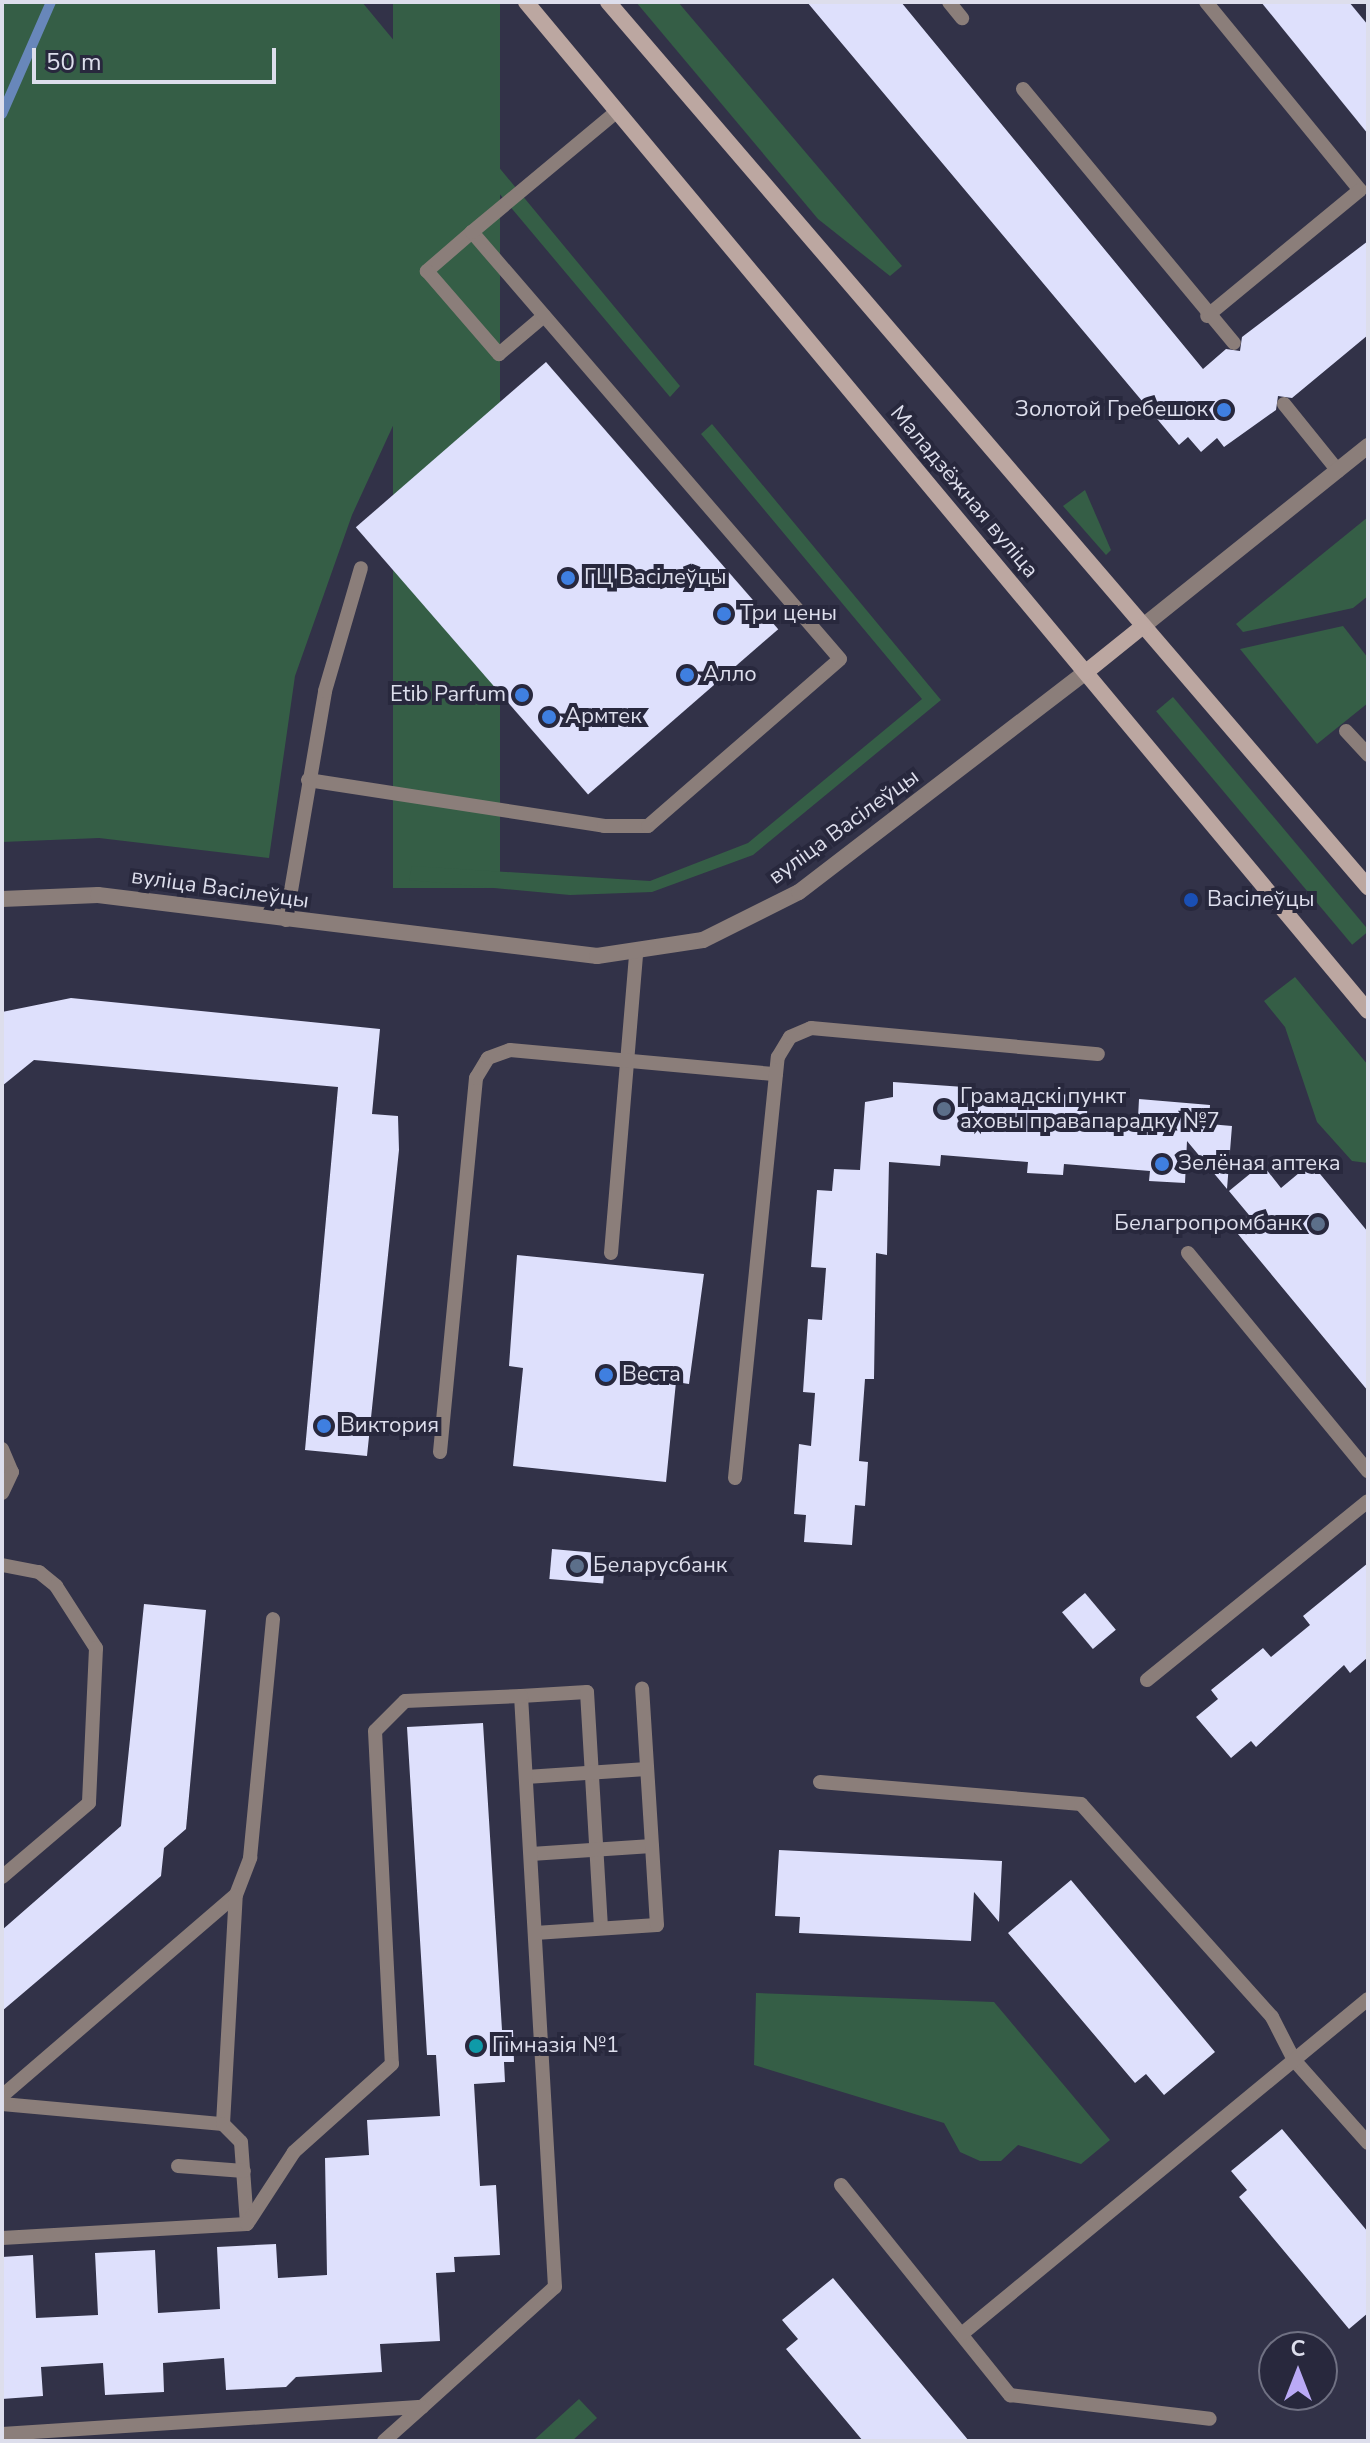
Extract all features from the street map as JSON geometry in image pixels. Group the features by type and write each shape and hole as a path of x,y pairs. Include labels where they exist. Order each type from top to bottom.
{"main road":[{"name":"Маладзёжная вуліца","path":"526,2 1368,1011"},
{"name":"Маладзёжная вуліца","path":"608,2 1368,887"},
{"name":"вуліца Васілеўцы","path":"1086,672 1142,627"}],"street":[{"name":"вуліца Васілеўцы","path":"1142,627 1368,446"},
{"name":"вуліца Васілеўцы","path":"2,899 98,895 463,944 636,954 703,940 799,892 1086,672"}],"lane":[{"path":"949,2 962,18"},
{"path":"1206,2 1360,190 1207,316"},
{"path":"1023,89 1207,316 1234,343"},
{"path":"544,316 499,354 427,271 617,111"},
{"path":"308,780 604,826 648,826 840,659 472,232"},
{"path":"1284,404 1338,471"},
{"path":"286,920 325,691 361,568"},
{"path":"1346,731 1368,755"},
{"path":"611,1253 636,954"},
{"path":"735,1478 776,1074 783,1046 811,1028 1098,1054"},
{"path":"440,1452 480,1067 510,1050 776,1074"},
{"path":"1188,1253 1368,1471"},
{"path":"2,1449 12,1472 2,1493"},
{"path":"1147,1680 1368,1501"},
{"path":"2,1565 39,1572 56,1586 96,1648 89,1803 2,1877"},
{"path":"223,2124 236,1895 250,1858 273,1619"},
{"path":"535,1933 657,1925 642,1688"},
{"path":"247,2224 294,2152 392,2064 375,1731 405,1701 587,1692 601,1928"},
{"path":"384,2441 555,2287 521,1696"},
{"path":"526,1777 647,1769"},
{"path":"820,1782 1081,1804 1272,2017 1294,2060 1368,2143"},
{"path":"531,1854 652,1846"},
{"path":"2,2096 236,1895"},
{"path":"963,2333 1368,1999"},
{"path":"2,2104 223,2124 241,2142 247,2224"},
{"path":"178,2166 244,2171"},
{"path":"841,2185 1019,2400 1210,2419"},
{"path":"2,2238 247,2224"},
{"path":"2,2434 422,2407"}],"green space":[{"path":"2,2 362,2 680,386 670,397 482,173 407,234 408,393 352,515 295,676 269,858 99,838 2,842"},
{"path":"393,2 500,2 500,888 393,888"},
{"path":"636,2 678,2 902,266 890,276 818,219"},
{"path":"712,424 941,700 753,855 652,892 570,895 409,880 412,866 650,881 748,843 922,699 701,434"},
{"path":"1085,490 1111,550 1106,555 1063,506"},
{"path":"1368,517 1368,596 1353,608 1243,632 1236,624"},
{"path":"1343,626 1368,658 1368,703 1317,744 1240,649"},
{"path":"1173,697 1368,929 1352,945 1156,711"},
{"path":"1295,977 1368,1065 1368,1163 1352,1161 1317,1122 1285,1027 1264,1001"},
{"path":"756,1993 994,2002 1110,2140 1081,2164 1018,2145 1001,2161 980,2161 960,2152 944,2123 754,2065"},
{"path":"579,2399 597,2418 572,2441 533,2441"}],"building":[{"path":"807,2 901,2 1203,369 1226,349 1240,351 1242,337 1368,241 1368,335 1292,398 1278,396 1276,410 1224,447 1217,438 1201,452 1188,437 1179,445"},
{"path":"1261,2 1349,2 1368,25 1368,134"},
{"name":"ГЦ Васілеўцы","path":"546,362 778,629 588,794 356,527"},
{"path":"71,998 380,1029 372,1114 398,1116 399,1150 367,1456 305,1450 338,1087 34,1060 2,1086 2,1012"},
{"path":"893,1082 964,1087 963,1103 1015,1107 1016,1091 1088,1096 1087,1114 1138,1118 1139,1099 1210,1105 1209,1124 1232,1126 1227,1189 1187,1141 1185,1183 1149,1181 1150,1171 1064,1164 1063,1175 1027,1173 1028,1162 941,1155 940,1166 889,1162 887,1255 876,1253 874,1379 865,1379 859,1461 868,1462 865,1506 855,1505 852,1545 804,1542 806,1515 794,1514 799,1444 811,1446 815,1393 803,1392 808,1319 822,1320 826,1268 811,1267 817,1190 832,1191 834,1169 860,1170 865,1102 893,1097"},
{"path":"1311,1163 1368,1232 1368,1391 1233,1228 1249,1215 1229,1191 1262,1164 1281,1188"},
{"name":"Веста","path":"517,1255 704,1274 689,1384 676,1382 666,1482 513,1466 523,1368 509,1366"},
{"name":"Беларусбанк","path":"552,1549 606,1554 603,1584 549,1579"},
{"path":"1368,1563 1368,1657 1350,1673 1344,1665 1256,1747 1251,1741 1231,1758 1196,1717 1218,1699 1211,1690 1263,1648 1271,1657 1310,1625 1303,1616"},
{"path":"1085,1593 1116,1630 1093,1649 1062,1612"},
{"path":"144,1604 206,1610 186,1829 164,1848 161,1876 2,2011 2,1930 121,1826"},
{"name":"Гімназія №1","path":"483,1723 502,2030 513,2030 514,2062 504,2062 505,2082 474,2084 480,2186 496,2185 500,2255 454,2257 455,2272 436,2273 440,2341 380,2344 382,2372 296,2377 286,2387 226,2390 224,2358 163,2363 164,2392 105,2395 103,2363 41,2367 43,2396 2,2399 2,2257 33,2255 36,2318 98,2315 95,2253 155,2250 158,2313 220,2309 217,2247 276,2244 278,2278 327,2275 325,2158 369,2155 367,2120 440,2116 436,2055 427,2055 407,1727"},
{"path":"779,1850 1002,1861 999,1922 974,1892 971,1941 799,1933 800,1917 775,1916"},
{"path":"1071,1880 1215,2052 1164,2095 1146,2074 1135,2083 1008,1933"},
{"path":"1282,2129 1368,2232 1368,2313 1349,2329 1239,2197 1247,2190 1231,2171"},
{"path":"833,2278 969,2441 863,2441 786,2349 798,2339 782,2320"}],"waterway":[{"path":"2,114 51,2"}],"place":[{"name":"Золотой Гребешок","path":"1224,410"},
{"name":"ГЦ Васілеўцы","path":"568,578"},
{"name":"Три цены","path":"724,614"},
{"name":"Алло","path":"687,675"},
{"name":"Etib Parfum","path":"522,695"},
{"name":"Армтек","path":"549,717"},
{"name":"Васілеўцы","path":"1191,900"},
{"name":"Грамадскі пункт аховы правапарадку №7","path":"944,1109"},
{"name":"Зелёная аптека","path":"1162,1164"},
{"name":"Белагропромбанк","path":"1318,1224"},
{"name":"Веста","path":"606,1375"},
{"name":"Виктория","path":"324,1426"},
{"name":"Беларусбанк","path":"577,1566"},
{"name":"Гімназія №1","path":"476,2046"}]}
